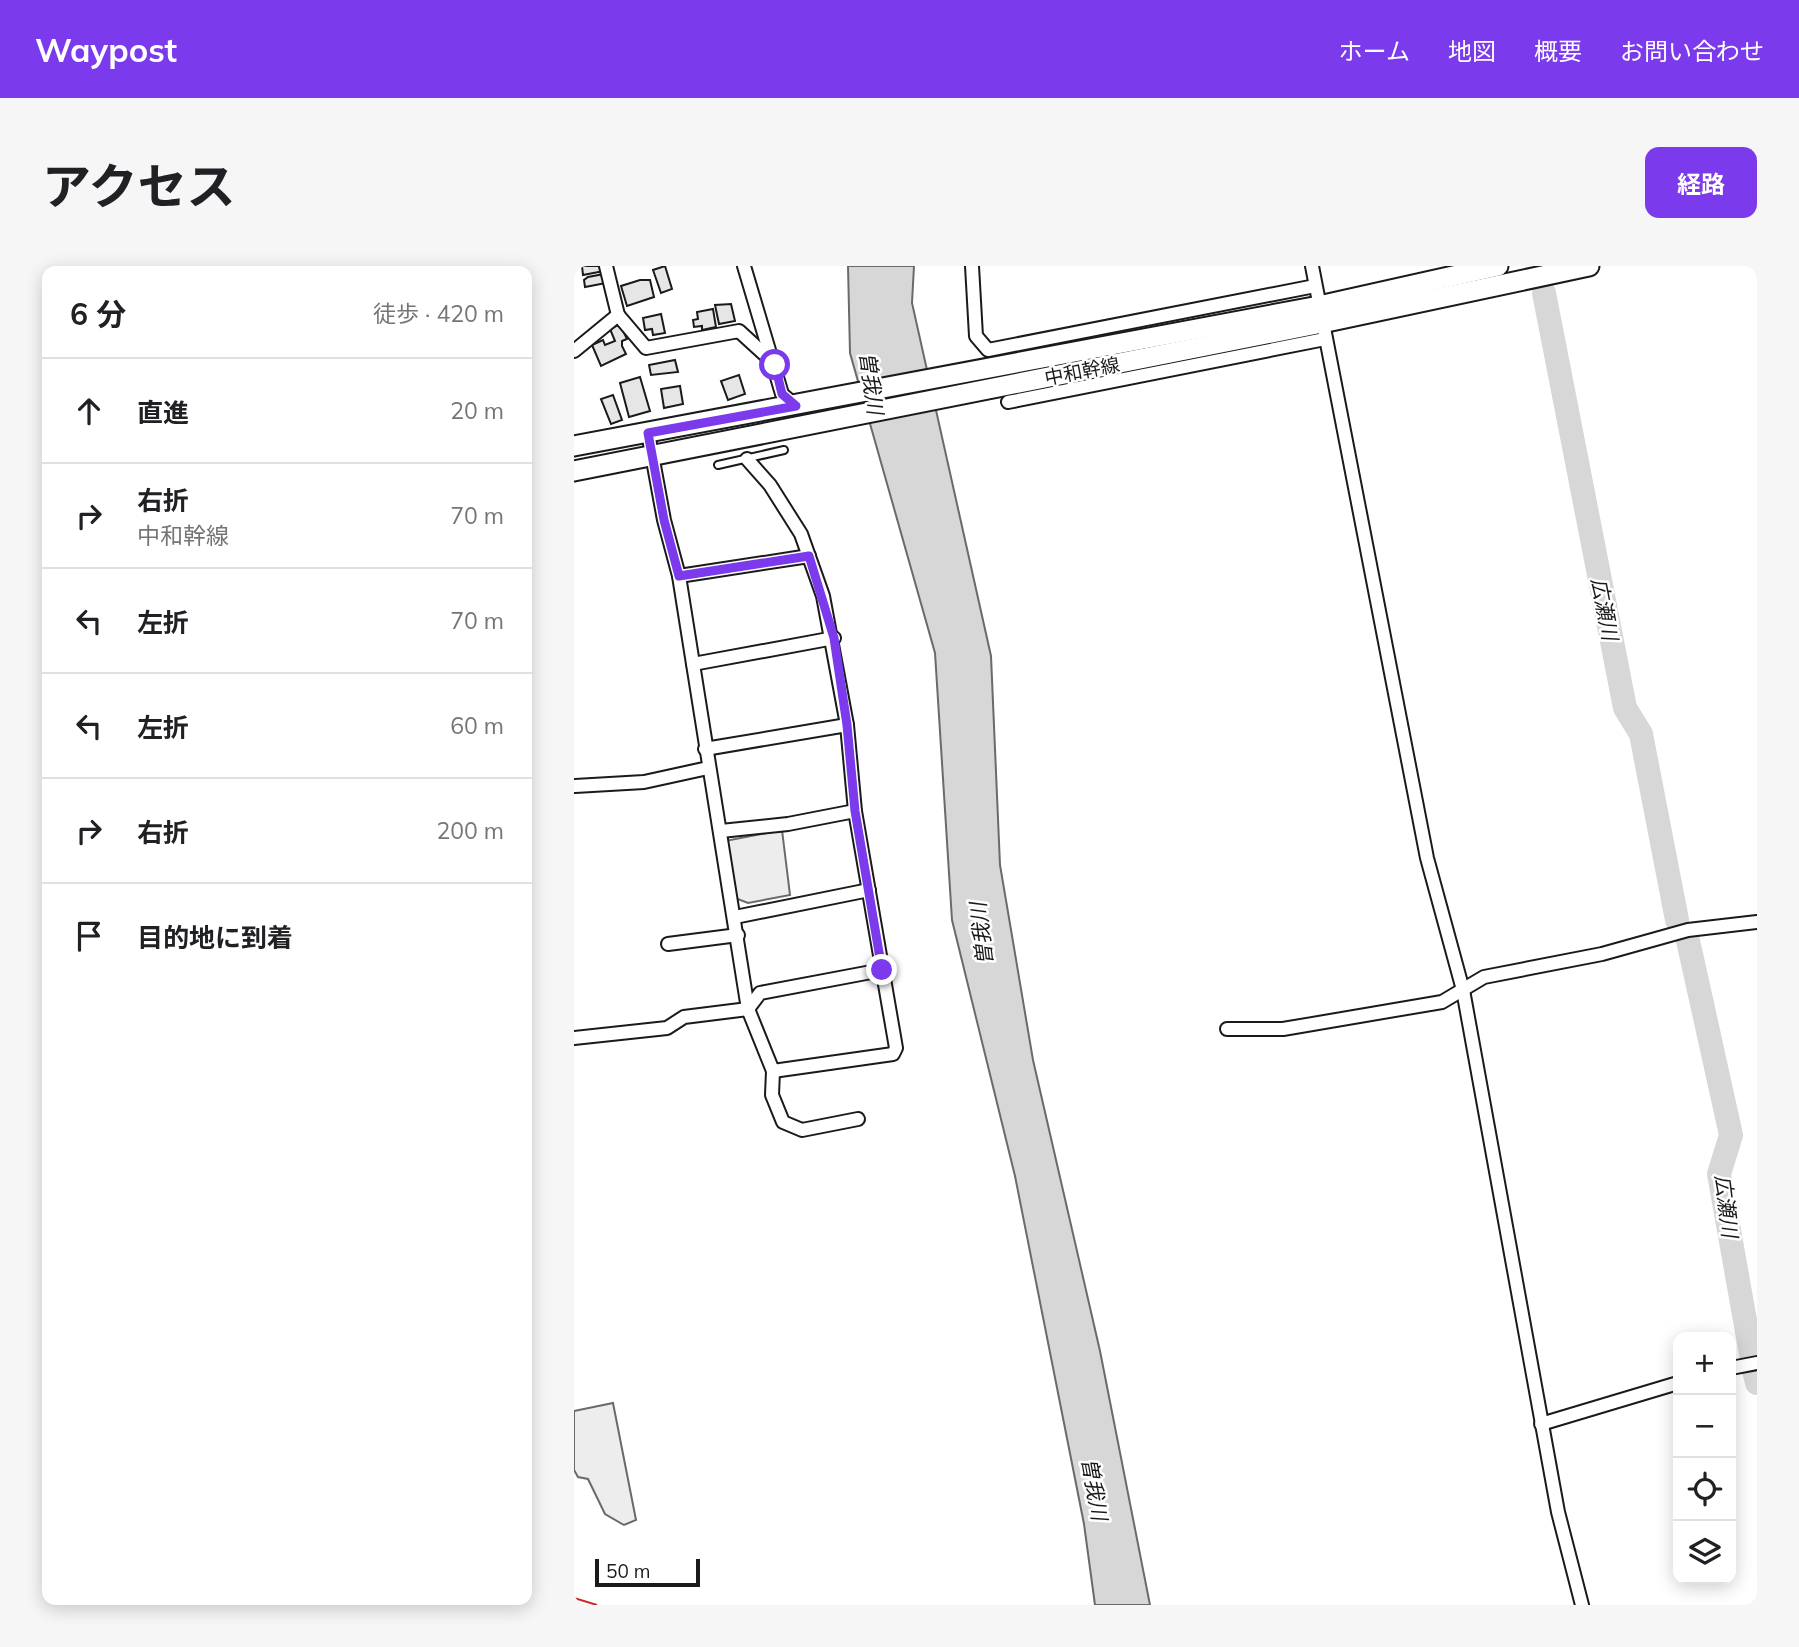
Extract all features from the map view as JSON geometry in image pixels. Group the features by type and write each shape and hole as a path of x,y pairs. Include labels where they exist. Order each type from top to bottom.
{"main road":[{"name":"中和幹線","path":"1322,323 1498,266"},
{"name":"中和幹線","path":"574,446 799,405 956,386 1322,323 1589,266"},
{"name":"中和幹線","path":"574,471 814,425 956,386"}],"street":[{"path":"606,266 618,315 646,348 738,331 775,365"},
{"path":"744,266 782,394 799,405"},
{"path":"972,266 976,336 988,350 1315,286"},
{"path":"1312,266 1427,859 1462,990 1558,1512 1582,1605"},
{"path":"574,351 618,315"},
{"path":"1008,402 1322,323"},
{"path":"648,433 664,520 679,576 748,1009 773,1071 772,1095 783,1122 802,1130 858,1119"},
{"path":"747,459 771,485 801,534 834,638 847,725 855,811 882,970 895,1029 896,1048 893,1054 773,1071"},
{"path":"679,576 809,556"},
{"path":"693,664 834,638"},
{"path":"705,749 847,725"},
{"path":"575,786 644,782 708,768"},
{"path":"721,831 788,824 855,811"},
{"path":"735,917 869,890"},
{"path":"1227,1028 1283,1029 1442,1002 1484,977 1602,954 1688,930 1757,922"},
{"path":"668,944 738,935"},
{"path":"574,1038 667,1028 684,1017 748,1009 761,993 882,970"},
{"path":"1736,1367 1757,1363"},
{"path":"1541,1424 1673,1384"}],"lane":[{"path":"718,465 784,450"}],"shaded area":[{"path":"782,830 790,895 748,903 735,898 725,841"},
{"path":"613,1403 636,1520 624,1525 605,1514 588,1479 578,1477 574,1470 574,1411"}],"water":[{"name":"曽我川","path":"848,266 914,266 912,303 991,656 1000,865 1033,1060 1100,1351 1150,1605 1095,1605 1084,1524 1015,1176 952,920 935,653 850,353"}],"building":[{"path":"582,266 603,266 604,271 583,275"},
{"path":"665,266 672,289 661,293 653,270"},
{"path":"604,274 606,283 585,287 584,280 588,277"},
{"path":"650,280 654,297 627,306 621,286"},
{"path":"731,304 735,321 719,324 715,305"},
{"path":"713,309 716,327 702,330 702,326 694,327 693,320 698,319 697,312"},
{"path":"661,314 665,333 653,335 652,329 645,330 643,318"},
{"path":"620,324 627,339 622,341 626,354 601,366 592,345 603,340 605,345 615,341 610,329"},
{"path":"675,360 678,372 651,375 649,365"},
{"path":"739,375 745,394 728,400 721,381"},
{"path":"640,377 650,411 629,417 620,383"},
{"path":"680,386 683,404 664,408 661,389"},
{"path":"613,395 622,420 611,424 601,399"}],"waterway":[{"name":"広瀬川","path":"1544,293 1625,708 1641,734 1677,920"},
{"name":"広瀬川","path":"1687,936 1731,1135 1719,1174 1751,1354"},
{"name":"広瀬川","path":"1754,1370 1757,1383"}],"power":[{"path":"574,1598 597,1605"}],"route":[{"path":"775,365 782,394 796,406 648,433 664,520 679,576 809,556 834,638 847,725 855,811 882,970"}]}
